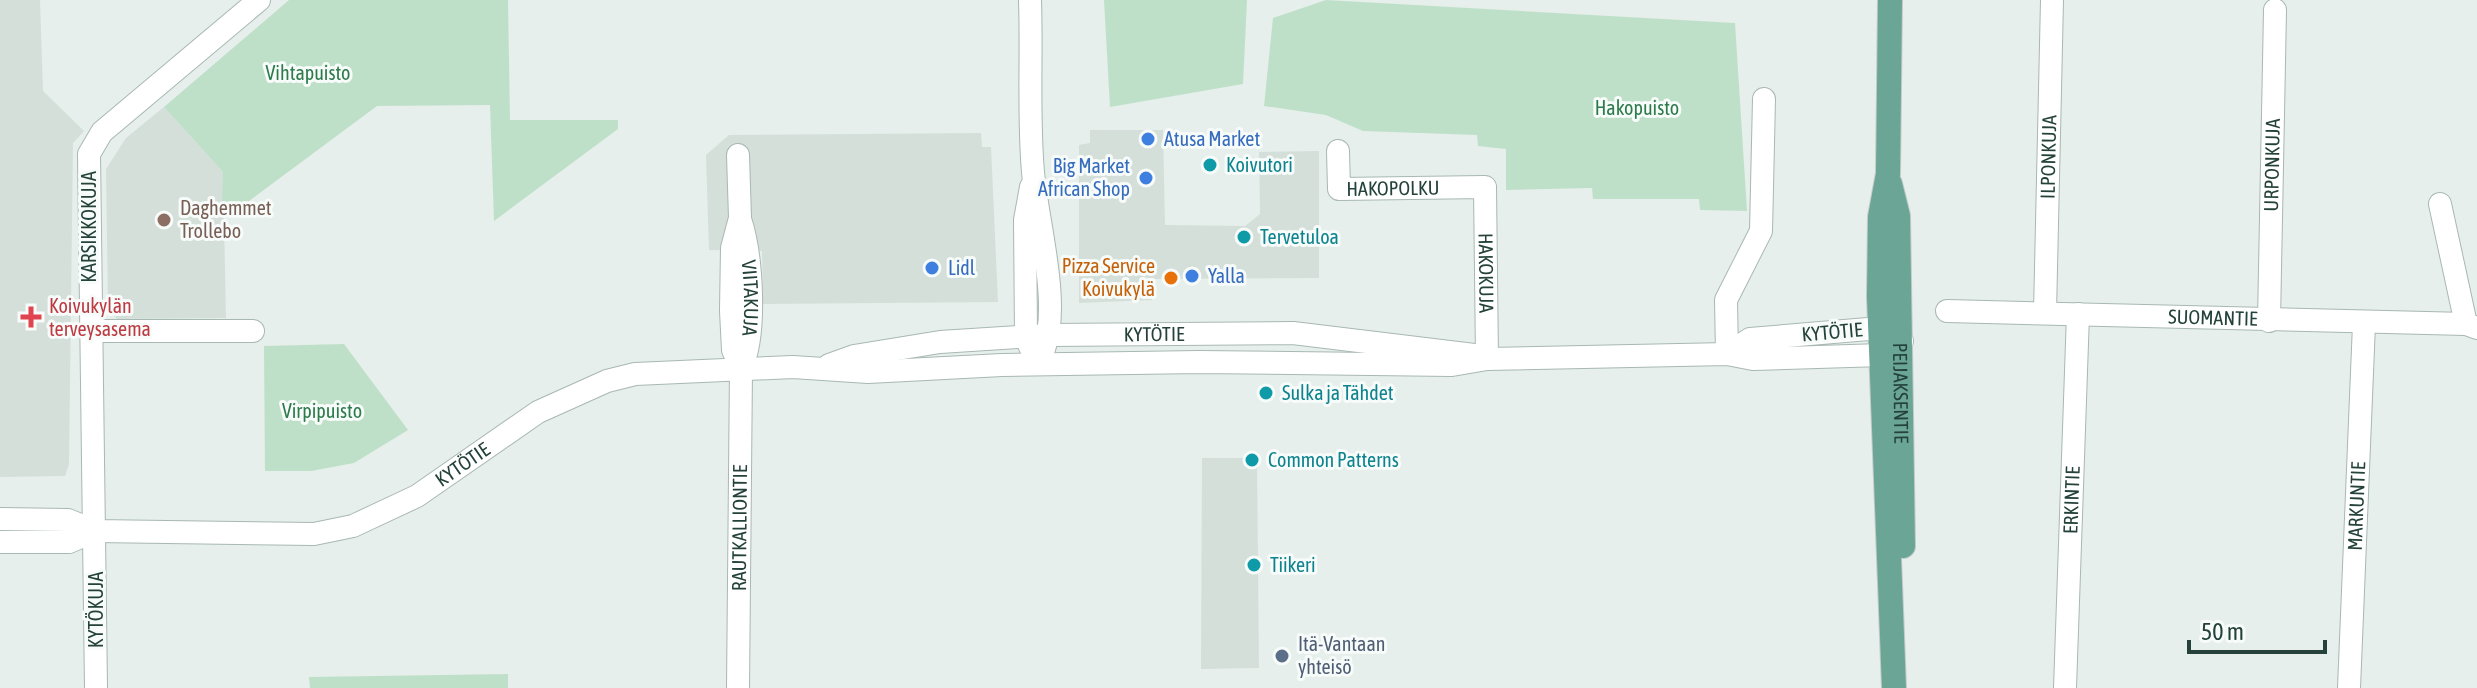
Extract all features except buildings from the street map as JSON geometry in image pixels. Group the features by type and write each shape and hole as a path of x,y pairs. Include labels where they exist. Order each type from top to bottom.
{"main road":[{"name":"PEIJAKSENTIE","path":"1890,0 1888,178 1880,217 1880,328 1892,348"},
{"name":"PEIJAKSENTIE","path":"1888,178 1898,216 1892,348 1894,688"}],"street":[{"name":"KARSIKKOKUJA","path":"95,531 88,173 93,141 259,0"},
{"path":"1030,0 1033,174 1042,221 1049,335 1037,365"},
{"name":"ILPONKUJA","path":"2045,313 2052,0"},
{"name":"URPONKUJA","path":"2269,321 2275,10"},
{"path":"1727,354 1724,323 1726,300 1761,231 1764,99"},
{"name":"HAKOPOLKU","path":"1338,151 1339,189 1485,187"},
{"name":"VIITAKUJA","path":"738,155 740,218 732,248 731,311 733,350 741,368"},
{"path":"1033,174 1025,220 1026,336 1037,365"},
{"name":"HAKOKUJA","path":"1485,187 1487,359"},
{"path":"2440,204 2471,326"},
{"name":"SUOMANTIE","path":"1947,311 2471,326"},
{"name":"ERKINTIE","path":"2065,688 2078,314"},
{"name":"MARKUNTIE","path":"2349,688 2364,324"},
{"name":"KYTÖTIE","path":"1727,354 1750,339 1880,328"},
{"path":"90,331 253,331"},
{"name":"KYTÖTIE","path":"822,367 854,356 940,342 1049,335 1293,333 1461,351 1487,359"},
{"name":"KYTÖTIE","path":"0,519 68,520 95,531 314,534 353,526 417,496 538,412 607,381 668,371 822,367 868,372 1037,365 1452,365 1487,359 1727,354 1753,359 1892,348"},
{"name":"RAUTKALLIONTIE","path":"738,688 741,368"},
{"name":"KYTÖTIE","path":"0,542 69,542 95,531"},
{"name":"KYTÖKUJA","path":"95,531 96,688"}],"shaded area":[{"path":"0,0 40,0 43,91 84,131 73,143 69,464 65,476 0,477"},
{"name":"Daghemmet Trollebo","path":"164,107 223,172 226,318 117,319 108,308 106,169 126,138"},
{"path":"1090,130 1163,130 1165,225 1245,226 1260,214 1259,152 1319,151 1319,278 1152,279 1152,300 1079,303 1079,145 1090,143"},
{"path":"981,133 982,147 991,147 998,302 763,304 762,251 709,250 706,155 729,135"},
{"path":"1202,458 1257,458 1259,668 1201,669"}],"green space":[{"name":"Vihtapuisto","path":"289,0 508,0 510,120 618,120 618,129 494,221 490,105 377,106 245,204 222,203 223,172 164,107"},
{"path":"1104,0 1247,0 1243,84 1110,107"},
{"name":"Hakopuisto","path":"1326,0 1735,23 1747,211 1700,210 1699,199 1593,199 1592,188 1506,190 1506,149 1478,146 1477,135 1363,131 1326,115 1264,106 1273,18"},
{"name":"Virpipuisto","path":"344,344 408,430 354,463 311,471 265,471 264,346"},
{"path":"508,674 508,688 310,688 309,677"}],"place":[{"name":"Atusa Market","path":"1148,139"},
{"name":"Koivutori","path":"1210,165"},
{"name":"Big Market African Shop","path":"1146,178"},
{"name":"Daghemmet Trollebo","path":"164,220"},
{"name":"Tervetuloa","path":"1244,237"},
{"name":"Lidl","path":"932,268"},
{"name":"Yalla","path":"1192,276"},
{"name":"Pizza Service Koivukylä","path":"1171,278"},
{"name":"Koivukylän terveysasema","path":"31,317"},
{"name":"Sulka ja Tähdet","path":"1266,393"},
{"name":"Common Patterns","path":"1252,460"},
{"name":"Tiikeri","path":"1254,565"},
{"name":"Itä-Vantaan yhteisö","path":"1282,656"}]}
